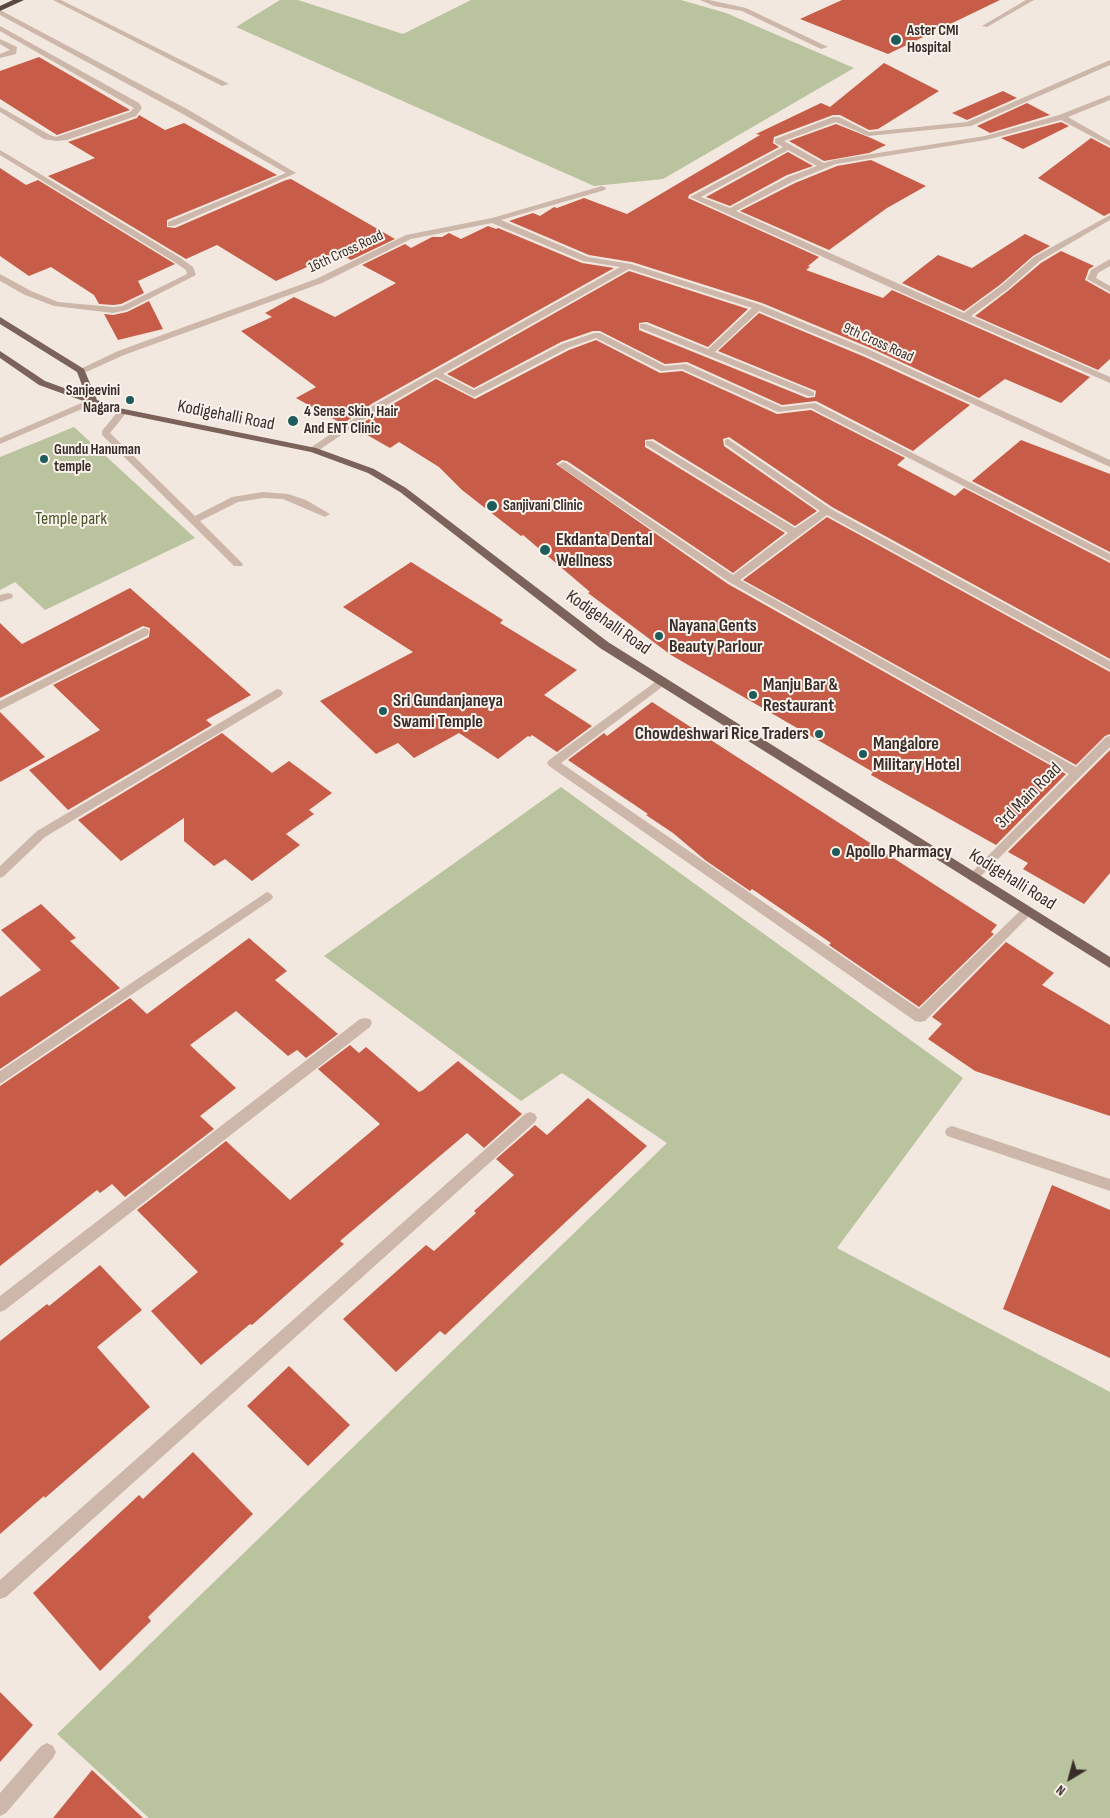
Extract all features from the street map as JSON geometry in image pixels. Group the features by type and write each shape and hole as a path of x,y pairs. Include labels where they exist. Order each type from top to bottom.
{"highway":[{"path":"0,8 20,0"}],"main road":[{"path":"0,320 81,371 93,401"},
{"name":"Kodigehalli Road","path":"0,354 42,382 122,412 313,450 371,471 403,490 604,645 1110,963"}],"street":[{"path":"56,0 225,84"},
{"path":"703,0 716,5 744,9 824,46"},
{"path":"985,26 1031,0"},
{"path":"0,12 184,110 292,173 171,224"},
{"path":"0,28 136,105 138,108 132,114 64,138 56,139 47,137 0,109"},
{"path":"0,41 14,49 13,52 0,56"},
{"path":"823,166 778,141 836,119 868,134 968,124 1110,62"},
{"path":"730,211 791,179 834,162 986,138 1062,117 1110,96"},
{"path":"1062,117 1110,144"},
{"path":"788,147 694,197 730,211 965,318 1110,380"},
{"path":"0,152 176,259 190,269 192,275 124,308 114,310 57,304 28,293 0,277"},
{"name":"16th Cross Road","path":"81,371 121,353 319,281 410,237 493,220 602,188"},
{"path":"965,318 1037,259 1110,217"},
{"path":"493,220 586,259 628,266"},
{"path":"1110,262 1094,272 1091,279 1110,289"},
{"path":"313,450 377,407 628,266"},
{"name":"9th Cross Road","path":"628,266 758,307 869,353 1110,464"},
{"path":"709,353 758,307"},
{"path":"643,326 811,394"},
{"path":"437,374 474,394 565,346 597,336 664,369 683,366 781,410 812,405 1110,558"},
{"path":"0,440 93,401"},
{"path":"122,412 105,434 238,564"},
{"path":"728,442 828,511 1110,666"},
{"path":"649,443 795,533"},
{"path":"563,465 733,580 1077,773"},
{"path":"193,520 236,498 263,495 284,496 302,502 325,514"},
{"path":"733,580 795,533 828,511"},
{"path":"0,706 144,632"},
{"path":"662,681 553,762 920,1017 1027,911"},
{"path":"0,872 41,834 277,693"},
{"name":"3rd Main Road","path":"973,877 1110,740"},
{"path":"0,1078 268,897"},
{"path":"0,1306 365,1023"},
{"path":"0,1591 530,1118"},
{"path":"952,1132 1110,1184"},
{"path":"0,1807 47,1752"}],"green space":[{"path":"280,0 298,0 403,34 471,0 681,0 726,13 854,68 663,179 594,186 236,27"},
{"name":"Temple park","path":"74,427 195,538 45,610 15,582 0,590 0,457"},
{"path":"561,787 963,1078 837,1248 1110,1392 1110,1818 149,1818 57,1734 667,1143 562,1073 521,1101 324,956"}],"building":[{"path":"842,0 1000,0 888,54 800,19"},
{"path":"39,57 130,110 57,135 0,99 0,71"},
{"path":"884,63 939,91 878,129 869,130 840,115 833,115 774,137 773,143 779,147 689,195 688,198 819,257 806,270 883,298 892,290 1090,377 1061,403 1005,379 979,398 873,349 762,303 632,262 589,255 509,221 533,213 540,216 554,207 557,208 584,198 627,214 760,135 756,134 821,103 830,107"},
{"path":"1003,91 1017,98 967,120 952,113"},
{"path":"1027,103 1050,115 990,133 977,126"},
{"path":"139,115 165,130 184,123 277,175 167,220 167,227 175,228 291,179 395,239 351,260 338,253 276,281 217,245 186,259 48,176 95,158 68,142 137,118"},
{"path":"1061,122 1069,126 1023,149 1001,138"},
{"path":"836,124 886,145 869,153 824,161 789,141"},
{"path":"1091,138 1110,148 1110,213 1104,216 1038,178"},
{"path":"788,152 813,166 787,175 730,206 706,197"},
{"path":"871,160 926,186 887,208 829,250 740,211 795,183 837,166"},
{"path":"0,168 26,185 38,180 175,264 138,281 144,293 121,304 113,305 99,304 94,295 51,267 29,276 0,256"},
{"path":"488,226 498,228 582,263 614,268 373,403 344,423 296,398 316,387 241,331 272,317 265,313 294,297 335,317 396,283 362,265 405,244 411,248 432,237 442,237 449,233 461,239"},
{"path":"1025,234 1050,246 1033,256 1001,284 964,311 902,283 938,255 972,268"},
{"path":"1061,251 1094,266 1089,269 1085,280 1110,294 1110,359 1098,370 975,316 1041,263"},
{"path":"629,271 748,309 708,347 647,322 639,323 639,330 807,398 815,397 816,391 718,351 759,313 865,357 970,405 913,451 816,401 782,405 687,362 665,364 600,331 593,331 561,342 474,388 447,374"},
{"path":"149,301 163,329 118,340 104,314 113,315 127,312"},
{"path":"596,340 660,373 682,371 777,414 811,410 905,458 897,465 955,496 964,488 1110,563 1110,659 832,507 729,437 723,439 724,446 817,511 795,526 653,439 645,440 645,447 785,533 733,573 567,461 562,460 556,464 728,584 1066,774 996,845 871,775 873,772 671,655 588,593 590,592 523,535 521,536 462,490 439,467 399,442 390,448 355,428 436,379 475,399 569,350"},
{"path":"1021,440 1110,474 1110,552 972,481"},
{"path":"827,517 1110,672 1110,734 1105,736 1076,765 743,580"},
{"path":"411,562 503,620 500,623 577,670 544,695 592,726 557,752 532,735 498,759 459,733 414,758 398,743 376,754 320,701 413,652 343,607"},
{"path":"130,588 251,695 206,720 212,725 68,810 29,770 100,730 53,685 149,637 150,628 143,626 0,698 0,623 22,644"},
{"path":"652,702 997,925 991,932 994,934 919,1007 829,945 831,943 752,889 750,891 705,860 673,833 646,815 648,814 568,760 604,733 607,736"},
{"path":"0,712 45,757 0,782"},
{"path":"222,733 272,773 289,761 332,793 309,810 314,814 286,834 300,845 252,881 225,859 214,866 184,841 184,818 121,861 78,820"},
{"path":"1110,750 1110,873 1084,904 1023,869 1028,863 1008,852"},
{"path":"41,904 76,938 70,941 120,988 0,1069 0,997 41,970 1,930"},
{"path":"249,938 287,971 275,980 338,1034 306,1058 297,1050 288,1056 236,1011 190,1045 236,1088 200,1116 214,1129 125,1197 112,1184 100,1193 97,1190 0,1266 0,1086 130,998 147,1014"},
{"path":"1006,942 1054,973 1042,985 1110,1025 1110,1116 975,1071 928,1039 942,1024 932,1017"},
{"path":"350,1045 359,1053 366,1047 419,1092 458,1061 522,1114 484,1148 467,1133 340,1241 344,1244 252,1325 250,1324 201,1365 151,1311 198,1272 137,1210 226,1141 290,1200 380,1124 318,1069"},
{"path":"588,1098 647,1146 445,1335 440,1331 396,1372 343,1319 426,1245 434,1251 514,1175 496,1159 535,1125 547,1135"},
{"path":"1052,1185 1110,1210 1110,1358 1003,1309"},
{"path":"100,1265 142,1310 97,1347 150,1407 45,1498 44,1496 0,1534 0,1341 47,1304 49,1306"},
{"path":"289,1366 350,1425 308,1466 247,1406"},
{"path":"193,1452 253,1514 148,1617 151,1621 100,1671 33,1593 139,1495 143,1499"},
{"path":"0,1692 33,1725 0,1762"},
{"path":"92,1770 143,1818 53,1818"}],"place":[{"name":"Aster CMI Hospital","path":"896,40"},
{"name":"Sanjeevini Nagara","path":"130,400"},
{"name":"4 Sense Skin, Hair And ENT Clinic","path":"293,421"},
{"name":"Gundu Hanuman temple","path":"44,459"},
{"name":"Sanjivani Clinic","path":"492,506"},
{"name":"Ekdanta Dental Wellness","path":"545,550"},
{"name":"Nayana Gents Beauty Parlour","path":"659,636"},
{"name":"Manju Bar & Restaurant","path":"753,695"},
{"name":"Sri Gundanjaneya Swami Temple","path":"383,711"},
{"name":"Chowdeshwari Rice Traders","path":"819,734"},
{"name":"Mangalore Military Hotel","path":"863,754"},
{"name":"Apollo Pharmacy","path":"836,852"}]}
